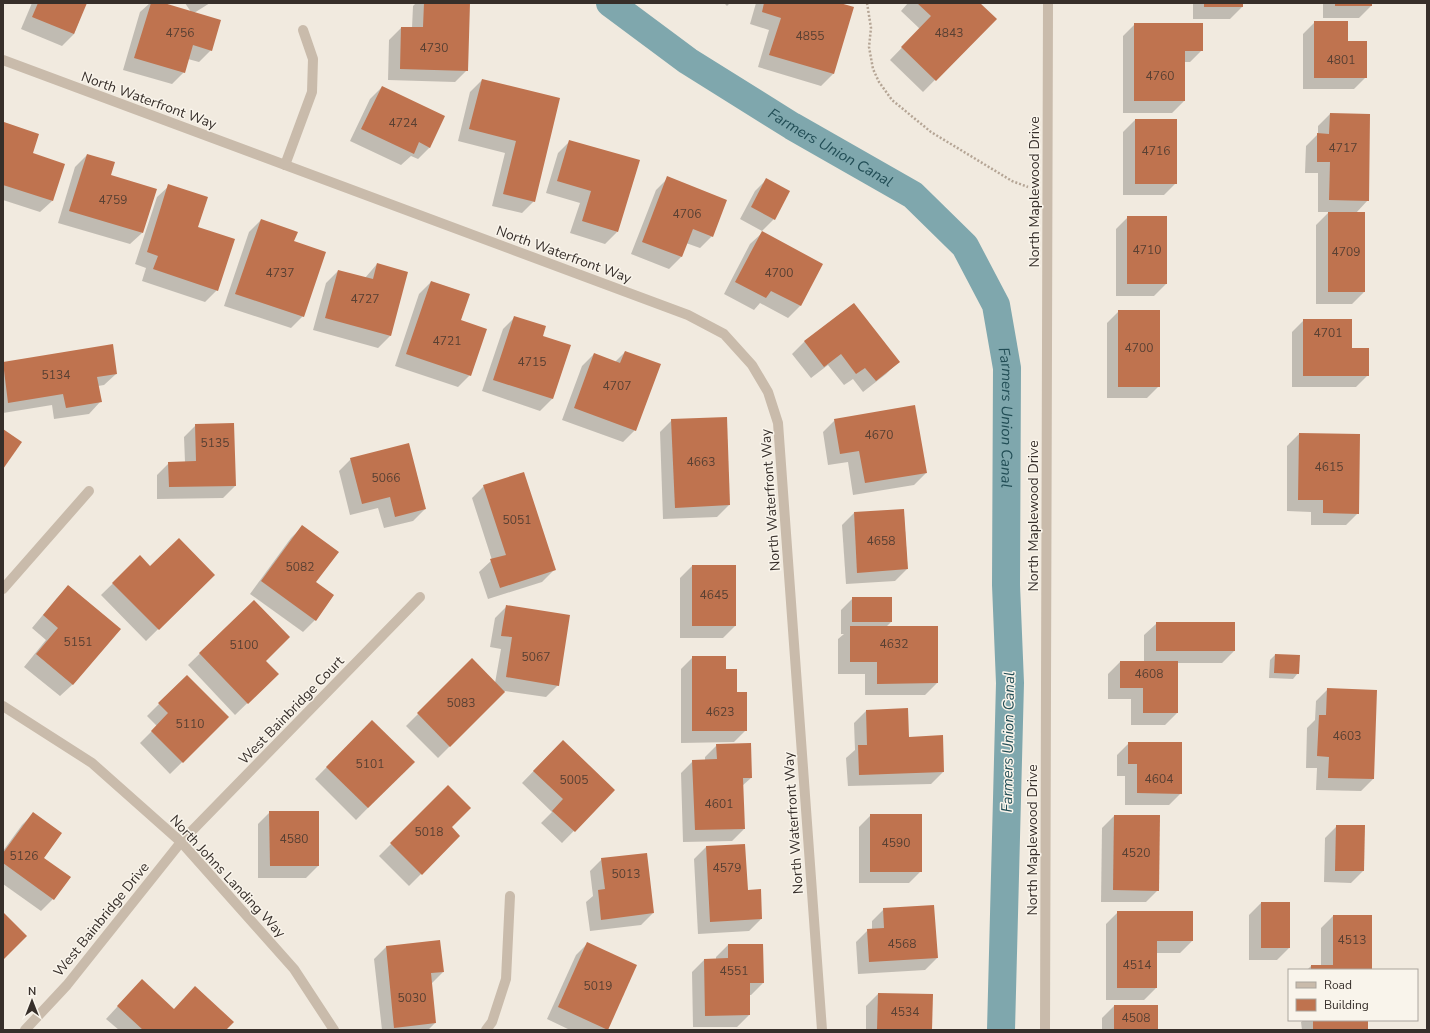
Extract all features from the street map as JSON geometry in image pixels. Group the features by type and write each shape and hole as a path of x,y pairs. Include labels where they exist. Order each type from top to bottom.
{"street":[{"name":"North Maplewood Drive","path":"1045,1030 1048,3"},
{"path":"285,165 312,92 313,59 303,30"},
{"name":"North Waterfront Way","path":"3,60 688,315 724,334 752,365 768,392 778,423 822,1030"},
{"path":"3,589 89,491"},
{"name":"West Bainbridge Court","path":"181,842 420,597"},
{"name":"North Johns Landing Way","path":"3,706 92,763 181,842 294,969 334,1030"},
{"name":"West Bainbridge Drive","path":"25,1030 66,985 181,842"},
{"path":"486,1030 492,1022 506,980 510,896"}],"path":[{"path":"867,3 871,28 869,47 873,69 879,82 892,100 931,132 1012,181 1028,188"}],"building":[{"path":"38,3 87,3 74,34 32,17"},
{"path":"151,3 164,3 221,20 212,51 193,45 185,73 134,58"},
{"path":"424,3 470,3 468,71 400,69 401,27 423,27"},
{"path":"764,3 840,3 854,7 834,74 769,55 781,18 762,12"},
{"path":"917,3 980,3 997,19 936,81 901,47 931,16"},
{"path":"1204,3 1243,3 1243,7 1204,7"},
{"path":"1335,3 1372,3 1372,6 1335,6"},
{"path":"1314,21 1348,21 1348,41 1367,41 1367,78 1314,78"},
{"path":"1134,23 1203,23 1203,51 1185,51 1185,101 1134,101"},
{"path":"482,79 560,98 535,202 503,194 516,141 469,129"},
{"path":"382,86 445,116 430,148 419,142 414,154 361,129"},
{"path":"1330,113 1370,114 1369,201 1329,200 1330,162 1317,162 1317,133 1329,134"},
{"path":"1135,119 1177,119 1177,184 1135,184"},
{"path":"4,122 39,134 33,153 65,164 53,201 3,185"},
{"path":"569,140 640,160 618,232 582,221 591,191 557,181"},
{"path":"87,154 115,162 111,175 157,189 143,233 69,211"},
{"path":"667,176 727,200 713,237 693,229 682,257 642,242"},
{"path":"766,178 790,191 775,220 751,207"},
{"path":"168,184 208,197 198,227 235,239 218,291 153,269 158,256 147,252"},
{"path":"1328,212 1365,212 1365,292 1328,292"},
{"path":"1127,216 1167,216 1167,284 1127,284"},
{"path":"261,219 298,232 294,241 326,252 304,317 235,294"},
{"path":"762,231 823,264 801,306 771,291 766,298 735,282"},
{"path":"377,263 408,272 391,336 325,318 338,270 373,279"},
{"path":"431,281 470,294 461,320 487,329 471,376 406,354"},
{"path":"854,303 900,362 876,381 865,368 856,374 841,354 824,367 804,341"},
{"path":"1118,310 1160,310 1160,387 1118,387"},
{"path":"514,316 546,326 543,336 571,345 553,399 493,380"},
{"path":"1303,319 1352,319 1352,348 1369,348 1369,376 1303,376"},
{"path":"113,344 117,374 97,377 102,402 66,408 63,394 8,403 3,362"},
{"path":"625,351 661,364 636,431 574,408 594,353 620,363"},
{"path":"915,405 927,473 865,483 859,451 840,454 834,419"},
{"path":"727,417 730,505 675,508 671,419"},
{"path":"234,423 236,486 169,487 168,462 196,461 195,424"},
{"path":"3,429 22,442 3,469"},
{"path":"1299,433 1360,434 1359,514 1323,513 1323,500 1298,500"},
{"path":"409,443 426,509 395,517 390,497 362,504 350,458"},
{"path":"524,472 556,570 500,588 490,559 506,555 483,485"},
{"path":"904,509 908,569 857,573 854,512"},
{"path":"302,525 339,552 316,582 334,595 316,621 261,581"},
{"path":"179,538 215,575 159,630 112,583 140,555 150,566"},
{"path":"692,565 736,565 736,626 692,626"},
{"path":"68,585 121,629 73,685 36,654 58,628 43,615"},
{"path":"852,597 892,597 892,622 852,622"},
{"path":"254,600 290,637 266,661 279,674 248,704 199,653"},
{"path":"506,605 570,615 559,686 506,677 512,637 501,636"},
{"path":"1156,622 1235,622 1235,651 1156,651"},
{"path":"850,626 938,626 938,683 877,684 877,662 850,662"},
{"path":"1275,654 1300,655 1299,674 1274,673"},
{"path":"692,656 726,656 726,669 737,669 737,692 747,692 747,731 692,731"},
{"path":"472,658 505,692 450,747 417,713"},
{"path":"1120,661 1178,661 1178,713 1143,713 1143,688 1120,688"},
{"path":"187,675 229,717 183,763 151,731 168,713 158,703"},
{"path":"1327,688 1377,690 1374,779 1328,778 1329,757 1317,756 1319,715 1326,715"},
{"path":"908,708 909,737 943,735 944,772 859,775 858,745 867,745 866,710"},
{"path":"372,720 415,762 368,808 326,767"},
{"path":"563,740 615,790 575,832 552,811 563,799 533,771"},
{"path":"1128,742 1182,742 1182,794 1137,793 1137,764 1128,764"},
{"path":"751,743 752,778 743,778 745,829 695,830 692,760 717,759 716,744"},
{"path":"448,785 471,808 452,827 460,836 422,875 390,843"},
{"path":"269,811 319,811 319,866 270,866"},
{"path":"33,812 62,833 44,858 71,877 54,900 3,863 3,853"},
{"path":"870,814 922,814 922,872 870,872"},
{"path":"1114,815 1160,815 1159,891 1113,890"},
{"path":"1336,825 1365,825 1364,871 1335,871"},
{"path":"745,844 748,890 761,889 762,919 710,922 706,846"},
{"path":"647,853 654,913 601,920 598,890 605,889 601,858"},
{"path":"1261,902 1290,902 1290,948 1261,948"},
{"path":"934,905 938,958 869,962 867,929 884,928 883,908"},
{"path":"1117,911 1193,911 1193,941 1157,941 1157,988 1117,988"},
{"path":"3,912 27,936 3,960"},
{"path":"1333,915 1372,915 1372,969 1311,969 1311,965 1333,965"},
{"path":"440,940 444,972 431,973 436,1023 394,1028 386,946"},
{"path":"587,942 637,965 608,1030 558,1007"},
{"path":"728,944 763,944 764,983 750,983 750,1015 705,1016 704,959 728,958"},
{"path":"142,979 174,1009 195,986 234,1022 226,1030 143,1030 117,1006"},
{"path":"878,993 933,994 932,1030 877,1030"},
{"path":"1114,1005 1158,1005 1158,1030 1114,1030"},
{"path":"1313,1021 1368,1021 1368,1030 1313,1030"}],"waterway":[{"name":"Farmers Union Canal","path":"610,3 688,61 792,126 913,195 965,246 996,305 1007,368 1006,585 1010,683 1001,1030"}]}
